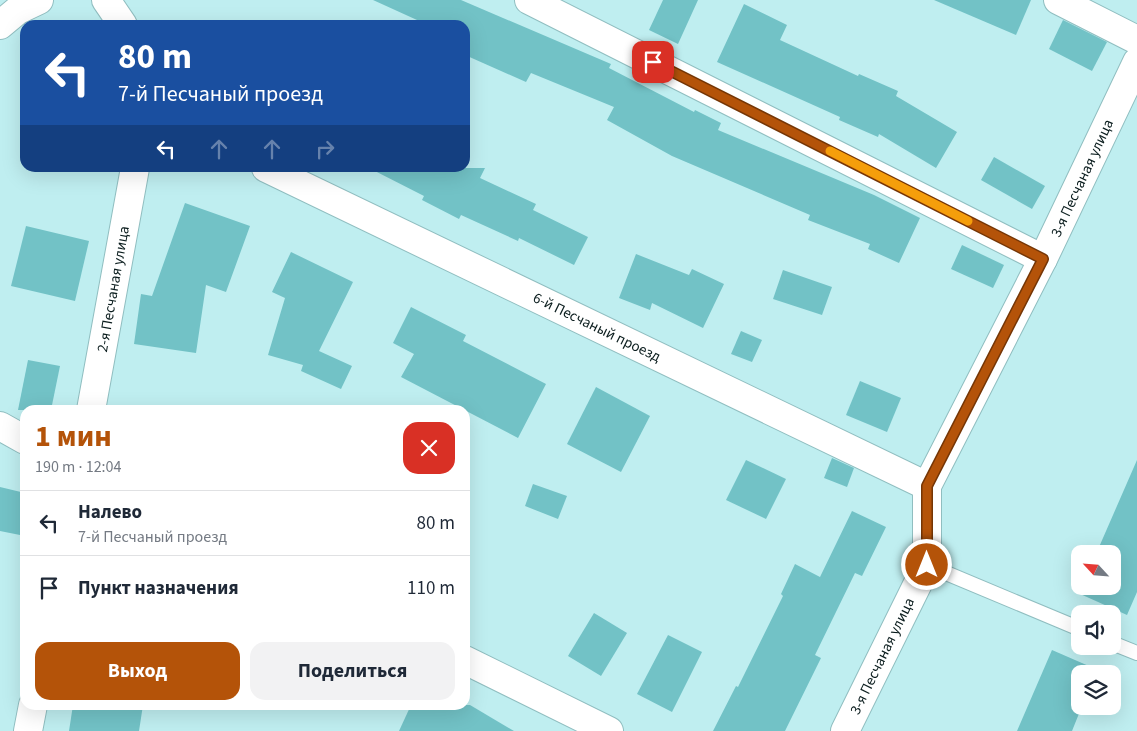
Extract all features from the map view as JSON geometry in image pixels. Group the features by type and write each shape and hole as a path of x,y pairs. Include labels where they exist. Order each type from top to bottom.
{"street":[{"path":"0,25 18,10 39,0"},
{"path":"106,0 120,20"},
{"path":"529,0 1043,259"},
{"path":"1058,0 1137,40"},
{"name":"3-я Песчаная улица","path":"845,731 927,565 927,486 1043,259 1137,62"},
{"name":"2-я Песчаная улица","path":"92,405 134,172"},
{"name":"6-й Песчаный проезд","path":"274,172 927,486"},
{"path":"0,426 20,437"},
{"path":"470,662 609,731"},
{"path":"28,731 32,710"}],"lane":[{"path":"927,565 1071,625"},
{"path":"1121,647 1137,653"}],"building":[{"path":"373,0 461,0 611,64 609,68 694,112 695,110 721,123 718,130 874,195 920,218 899,263 868,249 870,244 808,220 810,215 672,156 607,120 614,107 531,73 526,82 470,57 470,20 417,20"},
{"path":"663,0 698,0 678,44 649,30"},
{"path":"934,0 1031,0 1016,35"},
{"path":"744,4 787,25 780,40 858,76 859,74 898,91 896,96 957,132 936,168 879,134 878,137 839,120 840,117 717,62"},
{"path":"1063,20 1107,42 1092,71 1049,49"},
{"path":"994,157 1045,186 1032,209 981,180"},
{"path":"470,168 485,168 480,178 536,204 533,210 588,237 574,265 519,238 518,241 461,215 459,219 422,200 424,196 377,172 470,172"},
{"path":"185,203 250,226 226,292 206,285 196,353 134,344 141,294 152,296"},
{"path":"26,226 89,241 75,301 11,286"},
{"path":"962,245 1004,265 993,288 951,269"},
{"path":"291,252 353,282 319,351 352,366 341,389 301,371 303,365 268,355 285,298 272,292"},
{"path":"636,254 689,275 692,269 724,284 703,328 652,303 650,310 619,298"},
{"path":"783,270 832,287 822,315 773,299"},
{"path":"411,307 466,335 463,341 546,384 518,438 470,413 470,405 455,405 401,377 414,354 393,343"},
{"path":"741,331 762,340 752,362 731,354"},
{"path":"28,360 60,366 52,405 20,405 20,410 18,410"},
{"path":"860,381 901,398 887,432 846,415"},
{"path":"596,387 650,416 621,472 567,444"},
{"path":"832,458 854,468 847,487 824,478"},
{"path":"746,460 786,479 766,519 726,500"},
{"path":"1137,460 1137,592 1127,615 1121,612 1121,605 1105,605 1082,595 1121,595 1121,545 1100,545"},
{"path":"533,484 567,496 558,519 525,506"},
{"path":"0,487 20,492 20,535 0,531"},
{"path":"852,511 886,527 862,576 855,573 815,655 821,658 785,731 713,731 736,686 738,687 783,596 781,594 795,564 820,577"},
{"path":"594,613 627,633 601,676 568,656"},
{"path":"668,635 702,652 672,712 637,694"},
{"path":"1052,650 1086,665 1071,665 1071,715 1078,715 1072,731 1017,731"},
{"path":"470,705 514,731 399,731 409,710 470,710"},
{"path":"72,710 142,710 139,731 69,731"}],"slow traffic":[{"path":"830,151 968,221"}],"route":[{"path":"653,62 1043,259 927,486 927,565"}]}
